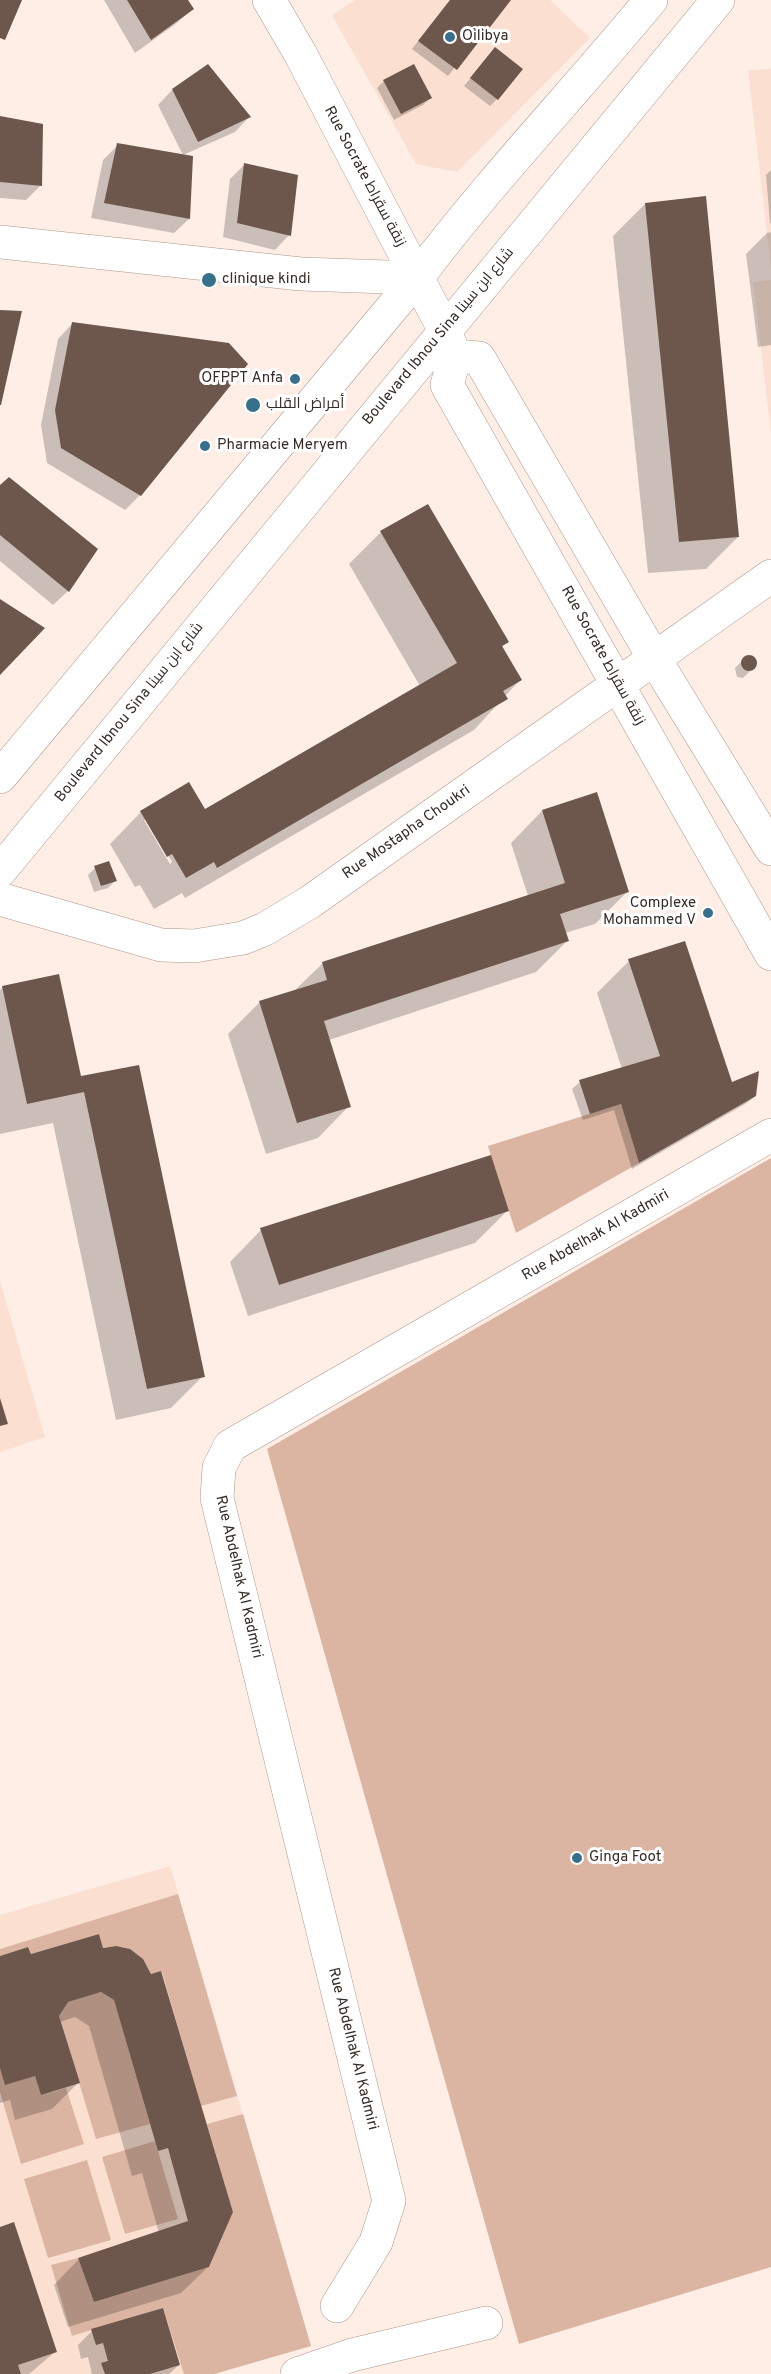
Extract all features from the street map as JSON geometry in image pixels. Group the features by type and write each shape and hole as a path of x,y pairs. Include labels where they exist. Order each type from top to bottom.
{"street":[{"name":"Rue Socrate زنقة سقراط","path":"269,0 450,343 447,385 771,954"},
{"path":"0,777 417,278 458,223 590,74 651,0"},
{"name":"Boulevard Ibnou Sina شارع ابن سينا","path":"0,871 450,343 718,0"},
{"path":"0,242 301,274 417,278"},
{"path":"450,343 479,358 654,658 771,849"},
{"name":"Rue Mostapha Choukri","path":"0,898 161,945 194,946 243,938 265,929 310,902 771,576"},
{"name":"Rue Abdelhak Al Kadmiri","path":"337,2306 376,2242 389,2201 217,1498 219,1468 230,1446 771,1135"},
{"path":"297,2374 352,2355 486,2323"}],"shaded area":[{"path":"355,0 550,0 590,38 457,172 416,164 332,15"},
{"path":"771,69 771,268 748,70"},
{"path":"771,280 771,433 753,282"},
{"path":"621,1104 639,1163 516,1233 488,1146"},
{"name":"Ginga Foot","path":"771,1158 771,2267 519,2344 267,1449"},
{"path":"0,1281 45,1437 0,1452"},
{"path":"170,1866 311,2346 214,2374 0,2374 0,1915"},
{"path":"178,1894 237,2096 201,2106 162,1972 151,1974 138,1955 126,1948 103,1948 99,1934 31,1954 28,1947 0,1956 0,1949"},
{"path":"101,1992 114,2000 150,2124 96,2139 59,2016 68,2002"},
{"path":"0,2068 35,2076 41,2095 66,2088 84,2144 21,2164 0,2092"},
{"path":"243,2114 311,2346 214,2374 184,2374 163,2308 72,2336 51,2265 78,2258 94,2302 209,2267 233,2212 207,2124"},
{"path":"155,2141 178,2219 125,2234 102,2157"},
{"path":"87,2160 111,2240 48,2258 24,2179"}],"building":[{"path":"0,0 22,0 5,40 0,38"},
{"path":"127,0 188,0 194,9 151,40"},
{"path":"450,0 511,0 457,70 418,41"},
{"path":"495,47 523,69 498,100 470,78"},
{"path":"208,64 251,117 198,142 172,89"},
{"path":"414,64 432,98 401,114 383,80"},
{"path":"0,116 43,124 42,186 0,182"},
{"path":"117,143 193,156 190,219 104,203"},
{"path":"244,163 298,175 291,236 237,223"},
{"path":"706,196 739,537 679,542 645,203"},
{"path":"0,310 22,311 1,405 0,405"},
{"path":"72,322 229,343 248,364 141,496 61,448 55,410"},
{"path":"9,477 98,549 69,592 0,535 0,485"},
{"path":"428,504 509,642 502,646 522,680 503,691 508,699 217,868 214,862 186,878 172,854 167,857 140,811 189,782 205,809 457,663 380,531"},
{"path":"0,599 45,628 0,675"},
{"path":"749,655 755,657 757,663 755,669 749,671 743,669 741,663 743,657"},
{"path":"597,792 629,892 560,914 569,941 324,1021 351,1107 297,1123 259,1001 327,980 322,962 565,883 542,810"},
{"path":"109,861 117,881 101,886 94,866"},
{"path":"685,941 732,1082 759,1071 756,1096 639,1163 621,1104 590,1114 579,1080 660,1056 628,959"},
{"path":"59,974 81,1076 139,1065 205,1377 147,1389 84,1092 27,1104 2,986"},
{"path":"491,1155 509,1211 279,1285 260,1228"},
{"path":"0,1398 8,1424 0,1426"},
{"path":"99,1934 103,1948 116,1946 130,1949 143,1959 151,1974 161,1971 233,2212 209,2267 94,2302 78,2258 188,2221 168,2148 158,2151 114,2000 101,1992 68,2002 59,2016 80,2083 41,2095 35,2076 5,2085 0,2068 0,1956 28,1947 31,1954"},
{"path":"14,2222 57,2352 18,2365 21,2374 0,2374 0,2227"},
{"path":"163,2308 180,2365 150,2374 105,2374 101,2363 108,2361 103,2343 96,2345 91,2329"}],"place":[{"name":"Oilibya","path":"450,37"},
{"name":"clinique kindi","path":"209,280"},
{"name":"OFPPT Anfa","path":"295,379"},
{"name":"أمراض القلب","path":"253,405"},
{"name":"Pharmacie Meryem","path":"205,446"},
{"name":"Complexe Mohammed V","path":"708,913"},
{"name":"Ginga Foot","path":"577,1858"}]}
